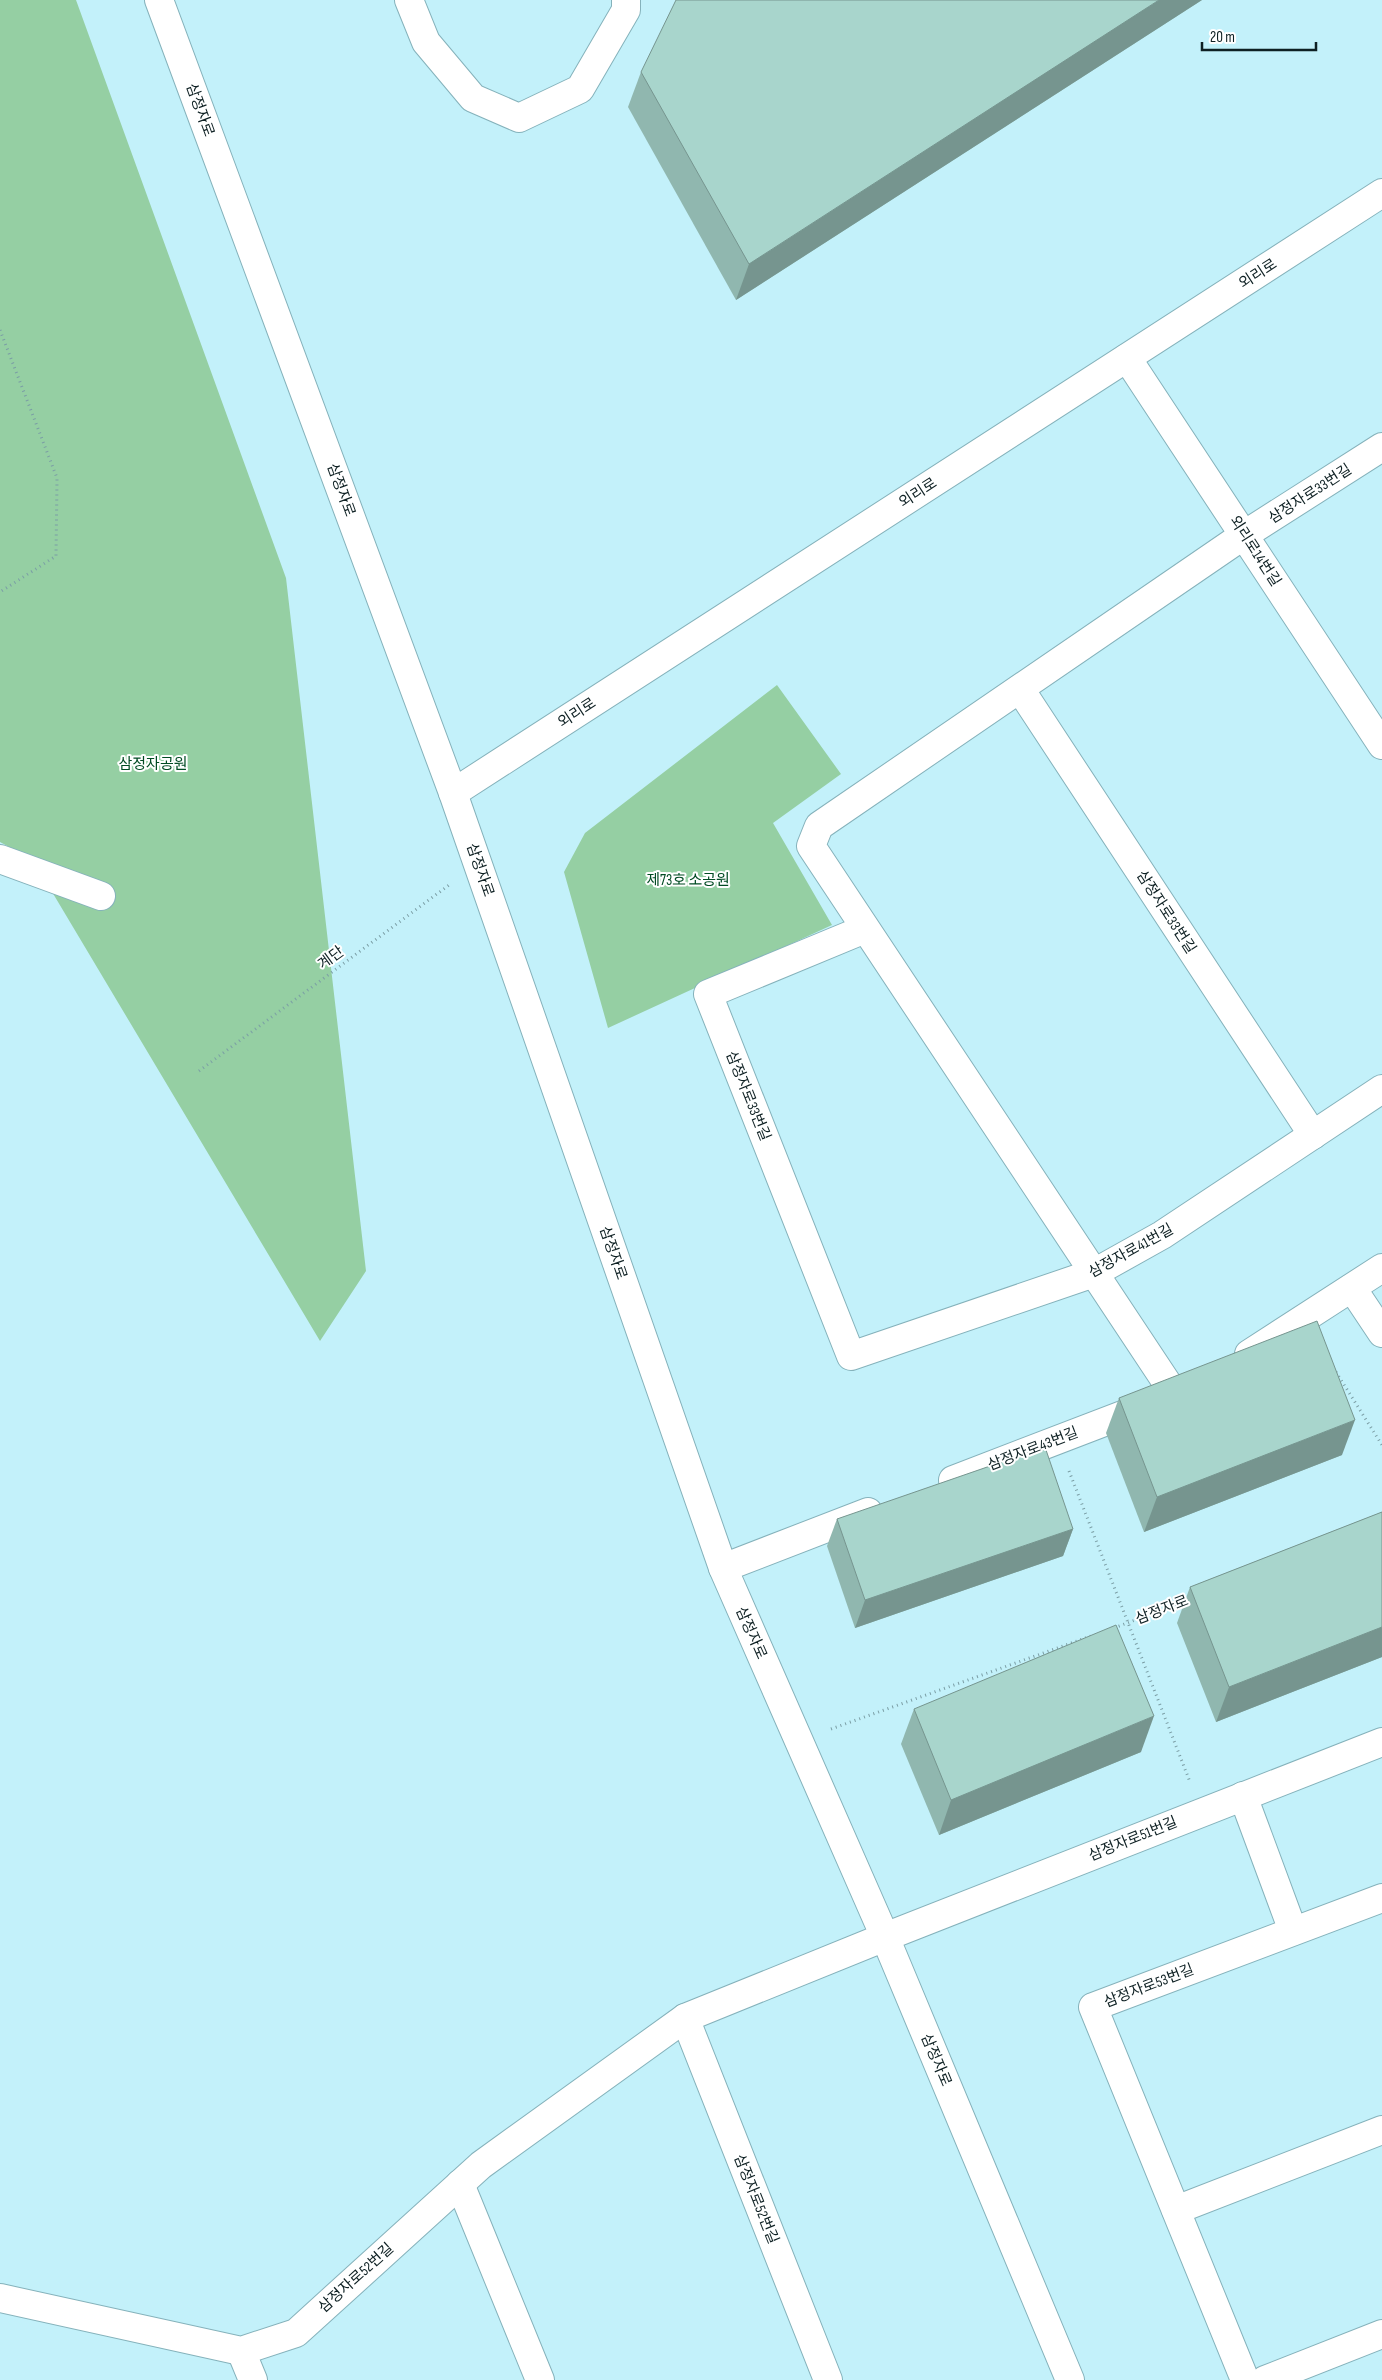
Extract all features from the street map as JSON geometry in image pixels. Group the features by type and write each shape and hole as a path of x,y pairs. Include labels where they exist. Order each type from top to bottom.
{"street":[{"name":"삼정자로","path":"159,0 453,793 723,1568 885,1937 1070,2380"},
{"path":"409,0 426,42 473,98 519,118 580,89 626,10 626,0"},
{"name":"외리로","path":"453,793 1382,193"},
{"name":"외리로14번길","path":"1127,358 1382,744"},
{"name":"삼정자로33번길","path":"1184,1391 1094,1274 811,846 819,826 1244,536 1380,453"},
{"name":"삼정자로33번길","path":"1020,689 1312,1135"},
{"path":"0,859 101,896"},
{"name":"삼정자로33번길","path":"852,1356 708,994 865,929"},
{"name":"삼정자로41번길","path":"852,1356 1094,1274 1162,1235 1382,1089"},
{"path":"1228,1366 1382,1268"},
{"path":"1352,1288 1382,1333"},
{"name":"삼정자로43번길","path":"927,1490 1184,1391"},
{"path":"723,1568 890,1504"},
{"name":"삼정자로51번길","path":"885,1937 1382,1742"},
{"path":"1243,1796 1293,1931"},
{"name":"삼정자로53번길","path":"1245,2380 1093,2007 1382,1898"},
{"name":"삼정자로52번길","path":"0,2298 240,2351 296,2334 481,2165 684,2018 885,1937"},
{"name":"삼정자로52번길","path":"684,2018 828,2380"},
{"path":"1176,2210 1382,2130"},
{"path":"460,2184 540,2380"},
{"path":"1265,2380 1382,2334"},
{"path":"240,2351 253,2380"}],"path":[{"path":"0,330 57,478 56,556 0,592"},
{"name":"계단","path":"198,1070 478,864"},
{"path":"1335,1370 1382,1445"},
{"path":"1057,1440 1202,1812"},
{"name":"삼정자로","path":"1111,1629 1192,1598"},
{"path":"798,1741 1092,1635"}],"green space":[{"name":"삼정자공원","path":"0,0 76,0 286,578 366,1271 320,1341 33,860 0,842"},
{"name":"제73호 소공원","path":"777,685 841,774 773,823 832,925 608,1028 564,872 585,833"}],"building":[{"path":"676,0 1159,0 749,264 641,72"},
{"path":"1317,1321 1355,1420 1157,1497 1119,1398"},
{"path":"1045,1447 1073,1529 865,1600 837,1519"},
{"path":"1382,1512 1382,1627 1229,1687 1190,1587"},
{"path":"1116,1625 1154,1716 951,1800 914,1709"}]}
